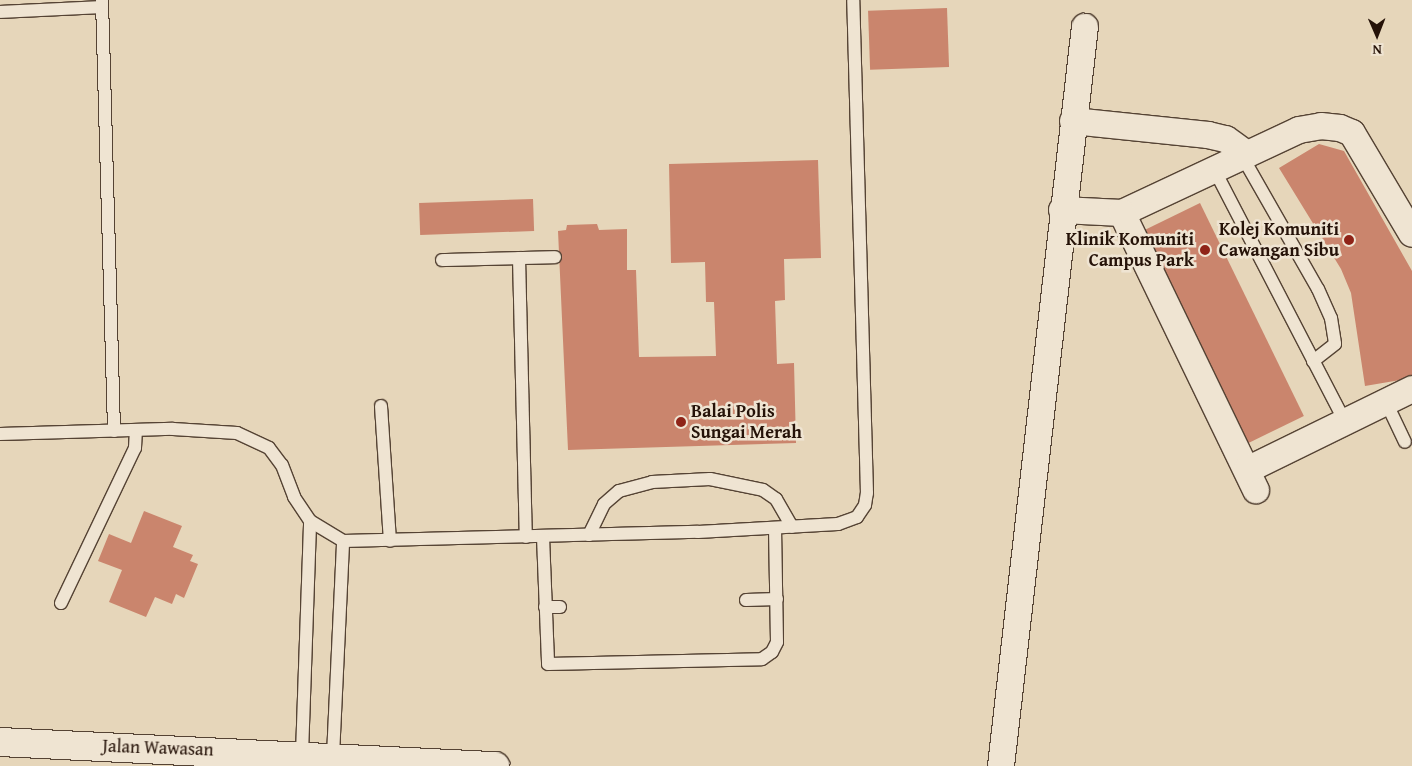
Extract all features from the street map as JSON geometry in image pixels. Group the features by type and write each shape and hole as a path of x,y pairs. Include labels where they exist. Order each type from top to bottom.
{"street":[{"path":"1001,766 1062,210 1085,27"},
{"path":"1073,121 1208,135 1226,139 1245,155"},
{"path":"1062,210 1122,213 1306,128 1340,128 1352,133 1412,234"},
{"path":"1122,213 1252,480 1345,422 1412,389"},
{"name":"Jalan Wawasan","path":"0,742 178,757 302,754 495,766"}],"lane":[{"path":"0,434 214,430 249,437 269,448 282,465 294,497 310,521 343,541 543,537 775,528 838,524 857,517 865,504 864,191 853,0"},
{"path":"0,12 102,4 114,431"},
{"path":"1245,155 1318,288 1331,318 1336,344 1313,361"},
{"path":"1214,170 1345,422"},
{"path":"442,260 555,257"},
{"path":"519,258 526,537"},
{"path":"1386,402 1405,442"},
{"path":"381,406 390,541"},
{"path":"61,603 135,448 136,430"},
{"path":"589,535 604,504 619,491 652,482 710,479 763,490 776,500 792,527"},
{"path":"302,754 310,521"},
{"path":"543,537 549,664 762,659 772,652 777,642 775,528"},
{"path":"333,756 343,541"},
{"path":"746,600 777,599"},
{"path":"545,607 560,607"}],"building":[{"path":"947,8 949,67 870,70 868,11"},
{"path":"1319,144 1344,151 1412,271 1412,378 1365,386 1351,293 1341,269 1279,168"},
{"path":"818,160 821,258 784,259 785,300 775,301 777,364 794,363 796,443 568,450 558,231 566,230 567,225 597,224 599,230 627,229 627,270 636,270 639,357 716,356 714,302 706,302 705,262 671,263 669,164"},
{"path":"533,199 534,231 420,235 419,203"},
{"path":"1200,203 1304,416 1245,445 1142,231"},
{"path":"144,511 182,526 173,547 193,555 190,561 198,564 184,598 176,594 172,604 155,597 146,617 109,602 122,570 98,561 109,534 131,543"}],"place":[{"name":"Kolej Komuniti Cawangan Sibu","path":"1349,240"},
{"name":"Klinik Komuniti Campus Park","path":"1205,250"},
{"name":"Balai Polis Sungai Merah","path":"681,422"}]}
